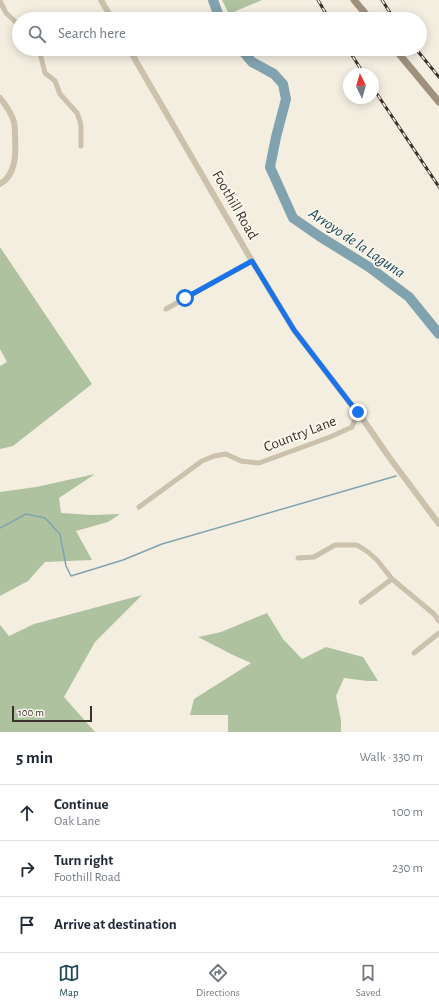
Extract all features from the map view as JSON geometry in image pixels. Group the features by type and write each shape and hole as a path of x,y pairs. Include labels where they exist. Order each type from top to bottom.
{"main road":[{"path":"354,0 364,12"},
{"path":"401,56 439,102"}],"street":[{"path":"0,0 6,13 12,19"},
{"path":"101,0 108,12"},
{"path":"41,56 45,73 55,81 60,94 77,113 81,127 81,146"},
{"name":"Foothill Road","path":"133,56 252,261 294,330 358,412 389,457 439,524"},
{"path":"0,98 6,105 14,123 16,146 16,161 8,179 0,184"},
{"path":"166,309 252,261"},
{"name":"Country Lane","path":"138,507 202,462 214,456 226,454 241,461 259,463 330,437 352,427 358,412"},
{"path":"298,558 314,557 335,545 357,545 377,560 392,579 434,614 439,621"},
{"path":"361,602 392,579"},
{"path":"414,654 439,633"}],"green space":[{"path":"222,0 262,0 234,12 228,12"},
{"path":"0,247 92,384 13,446 0,449 0,366 7,362 0,349"},
{"path":"95,474 59,498 61,513 93,515 120,514 108,522 76,531 92,560 45,562 28,581 0,596 0,492 36,487"},
{"path":"142,595 95,642 64,697 95,732 0,732 0,625 9,636 34,624"},
{"path":"267,613 283,639 302,659 326,647 363,657 378,681 344,678 336,696 341,720 341,732 228,732 228,715 190,715 194,699 251,663 198,637 221,632"}],"waterway":[{"name":"Arroyo de la Laguna","path":"213,0 217,12"},
{"name":"Arroyo de la Laguna","path":"247,56 252,62 274,74 283,84 286,99 270,167 293,218 369,267 409,297 439,334"},
{"path":"0,528 26,514 45,518 60,534 66,566 71,576 123,560 162,544 396,476"}],"railway":[{"path":"318,0 325,12"},
{"path":"382,0 390,12"},
{"path":"352,56 360,68"},
{"path":"422,56 439,77"},
{"path":"379,97 439,187"}],"route":[{"path":"185,298 252,261 294,330 358,412"}]}
